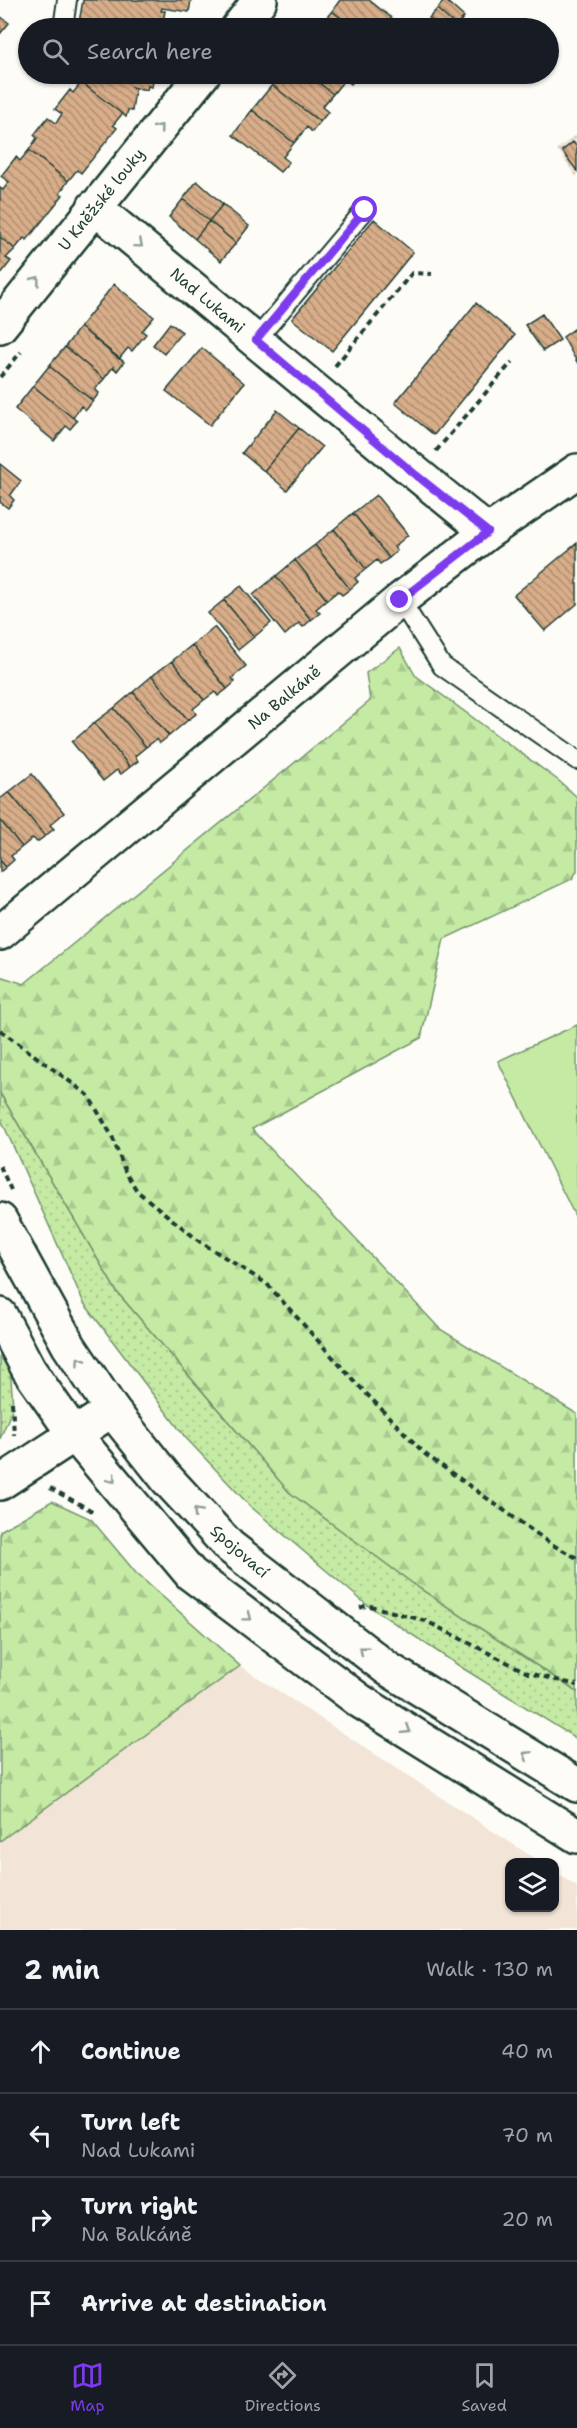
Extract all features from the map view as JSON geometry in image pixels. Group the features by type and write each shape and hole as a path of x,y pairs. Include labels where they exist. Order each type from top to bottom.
{"street":[{"path":"246,18 260,0"},
{"name":"U Kněžské louky","path":"0,326 195,84"},
{"name":"Nad Lukami","path":"94,207 316,389 416,475 488,532"},
{"name":"Na Balkáně","path":"0,933 400,600 488,532 577,471"},
{"name":"Spojovací","path":"0,1220 69,1346 112,1410 167,1479 229,1546 388,1669 577,1785"},
{"path":"0,1315 30,1370 74,1434 191,1574 360,1701 577,1836"},
{"path":"0,1483 112,1410"}],"lane":[{"path":"64,18 66,0"},
{"path":"256,340 365,210"},
{"path":"400,600 442,666 577,760"}],"path":[{"path":"316,389 412,273 432,273"},
{"path":"416,475 512,362"},
{"path":"0,1030 88,1095 112,1136 125,1171 137,1191 199,1241 267,1284 356,1383 425,1454 551,1544 577,1558"},
{"path":"353,1611 367,1605 426,1621 528,1673 577,1685"}],"shaded area":[{"path":"577,134 577,178 557,149"},
{"path":"240,1666 534,1858 505,1858 505,1912 559,1912 559,1875 577,1887 577,1930 0,1930 0,1841"}],"green space":[{"path":"400,648 415,675 559,781 577,797 577,871 572,879 444,939 421,1038 252,1129 440,1329 577,1414 577,1692 419,1588 289,1492 117,1292 0,1093 0,976 24,984 370,701 366,673"},
{"path":"577,1025 577,1220 498,1061"},
{"path":"0,1093 117,1292 289,1492 419,1588 577,1692 577,1739 367,1605 250,1506 185,1437 84,1303 0,1117"},
{"path":"0,1349 10,1365 13,1407 0,1439"},
{"path":"52,1501 91,1519 136,1573 240,1666 0,1841 0,1531"}],"building":[{"path":"83,0 191,0 189,12 162,8 161,11 165,11 164,18 80,18"},
{"path":"340,0 369,0 392,18 341,18 332,11"},
{"path":"445,0 464,17 447,18 437,9"},
{"path":"437,9 447,18 429,18"},
{"path":"332,11 341,18 326,18"},
{"path":"0,16 9,23 0,34"},
{"path":"80,84 84,84 122,114 113,125 117,128 81,173 77,170 68,181 29,150 37,138 34,135 48,117 56,123 62,114 55,109 70,90 73,93"},
{"path":"84,84 152,84 152,87 148,86 147,90 131,87 135,89 132,111 128,110 126,117"},
{"path":"320,84 333,94 322,107 328,112 320,122 272,85"},
{"path":"320,84 341,84 333,94"},
{"path":"272,85 320,122 312,132 307,127 294,143 252,110"},
{"path":"252,110 294,143 283,157 289,162 280,172 233,135"},
{"path":"573,142 577,147 577,171 562,151"},
{"path":"29,150 68,181 60,193 63,195 27,240 24,238 15,249 0,237 0,188 3,190 9,182 1,176 16,157 20,161"},
{"path":"197,181 223,204 209,221 183,199"},
{"path":"183,199 209,221 195,239 169,217"},
{"path":"223,204 249,226 236,243 209,221"},
{"path":"374,219 413,252 332,351 292,319"},
{"path":"209,221 236,243 221,261 195,239"},
{"path":"0,237 15,249 6,258 11,261 0,275"},
{"path":"114,284 154,317 142,331 146,334 132,351 128,348 119,359 80,327"},
{"path":"476,303 515,335 434,435 395,403"},
{"path":"542,314 560,340 543,351 525,325"},
{"path":"170,323 182,332 164,354 153,345"},
{"path":"80,327 124,362 117,371 113,367 104,379 65,347"},
{"path":"577,327 577,362 563,337"},
{"path":"65,347 104,379 95,389 99,393 93,401 49,366"},
{"path":"202,348 244,383 210,425 166,391"},
{"path":"49,366 93,401 86,410 81,406 73,418 33,386"},
{"path":"33,386 77,421 70,429 66,426 54,441 15,409"},
{"path":"277,410 299,428 264,471 242,453"},
{"path":"299,428 322,447 287,490 264,471"},
{"path":"0,464 21,481 10,496 14,500 8,508 0,502"},
{"path":"376,495 408,535 394,547 397,551 389,558 353,513"},
{"path":"353,513 389,558 380,564 377,560 366,569 334,529"},
{"path":"334,529 366,569 355,578 358,582 350,589 315,545"},
{"path":"577,543 577,604 545,631 514,595"},
{"path":"315,545 350,589 342,595 338,591 327,600 295,560"},
{"path":"295,560 327,600 316,609 320,613 311,620 276,576"},
{"path":"276,576 311,620 303,627 299,623 285,635 253,595"},
{"path":"241,586 271,623 254,637 224,600"},
{"path":"224,600 254,637 238,650 208,613"},
{"path":"214,627 246,666 232,678 235,682 227,689 192,645"},
{"path":"192,645 227,689 218,696 215,692 204,700 172,661"},
{"path":"172,661 204,700 193,709 196,714 188,720 152,676"},
{"path":"152,676 188,720 169,736 133,692"},
{"path":"133,692 169,736 160,743 157,739 146,747 114,708"},
{"path":"114,708 146,747 135,756 138,761 130,767 94,723"},
{"path":"94,723 130,767 121,774 117,770 103,781 72,742"},
{"path":"32,774 64,813 50,825 54,829 45,836 9,792"},
{"path":"9,792 45,836 37,842 33,838 22,847 0,820 0,799"},
{"path":"0,820 22,847 11,856 14,860 6,867 0,860"},
{"path":"0,860 6,867 0,872"}],"route":[{"path":"365,210 256,340 416,475 488,532 400,600"}]}
